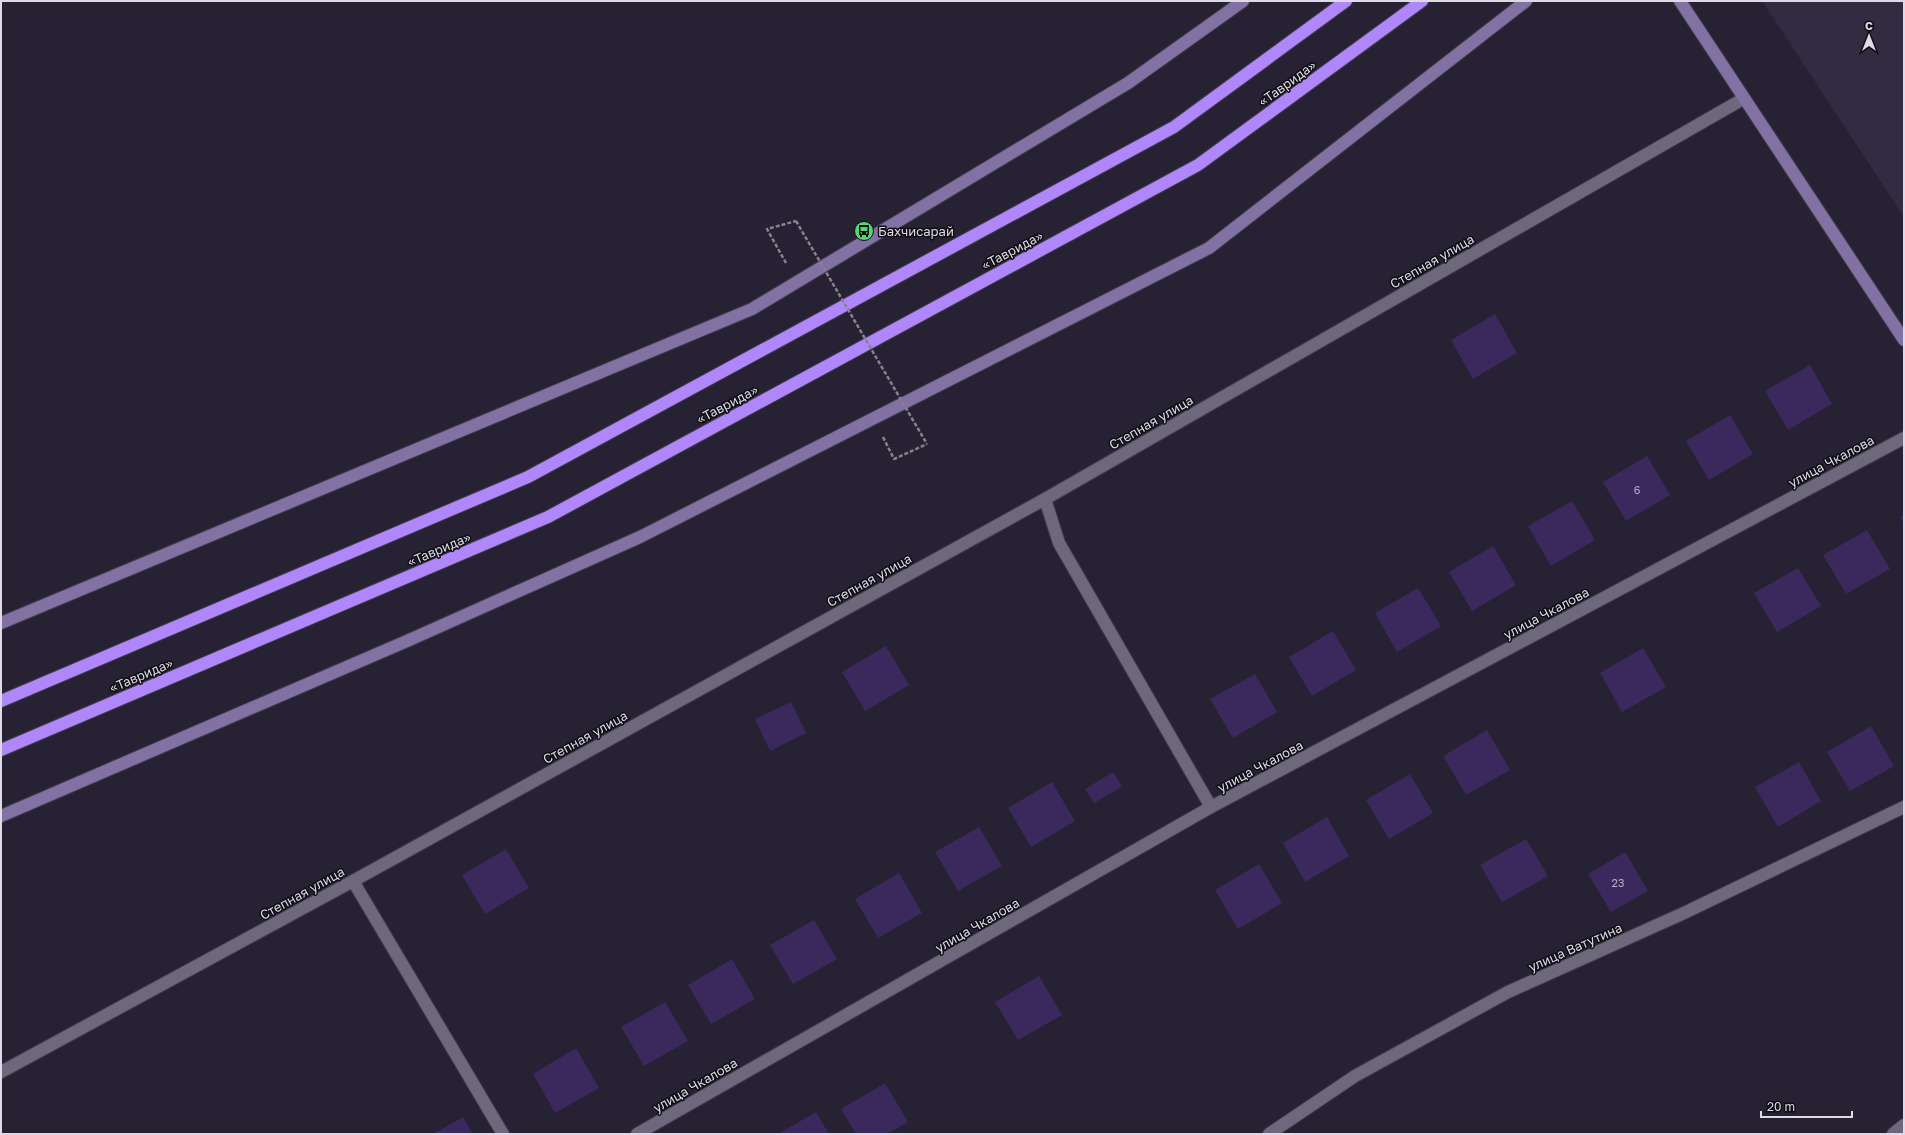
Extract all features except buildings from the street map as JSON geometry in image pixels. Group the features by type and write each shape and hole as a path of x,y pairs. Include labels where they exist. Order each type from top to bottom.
{"highway":[{"path":"1,701 528,476 1174,127 1346,1"},
{"name":"«Таврида»","path":"1,750 548,517 1198,165 1422,1"}],"main road":[{"path":"1,623 752,309 1128,83 1243,1"},
{"path":"1,816 408,642 640,537 1209,248 1526,1"},
{"path":"1680,1 1743,99 1904,340"}],"street":[{"name":"Степная улица","path":"1,1072 353,881 1045,499 1743,99"},
{"name":"улица Чкалова","path":"637,1134 1211,807 1904,438"},
{"path":"1045,499 1058,543 1211,807"},
{"name":"улица Ватутина","path":"1269,1134 1355,1076 1508,992 1684,913 1904,807"},
{"path":"353,881 503,1134"},
{"path":"1893,1134 1904,1125"}],"path":[{"path":"797,282 767,229 796,221 927,444 894,459 875,418"}],"shaded area":[{"path":"1762,1 1904,1 1904,217"}],"place":[{"name":"Бахчисарай","path":"864,231"}]}
